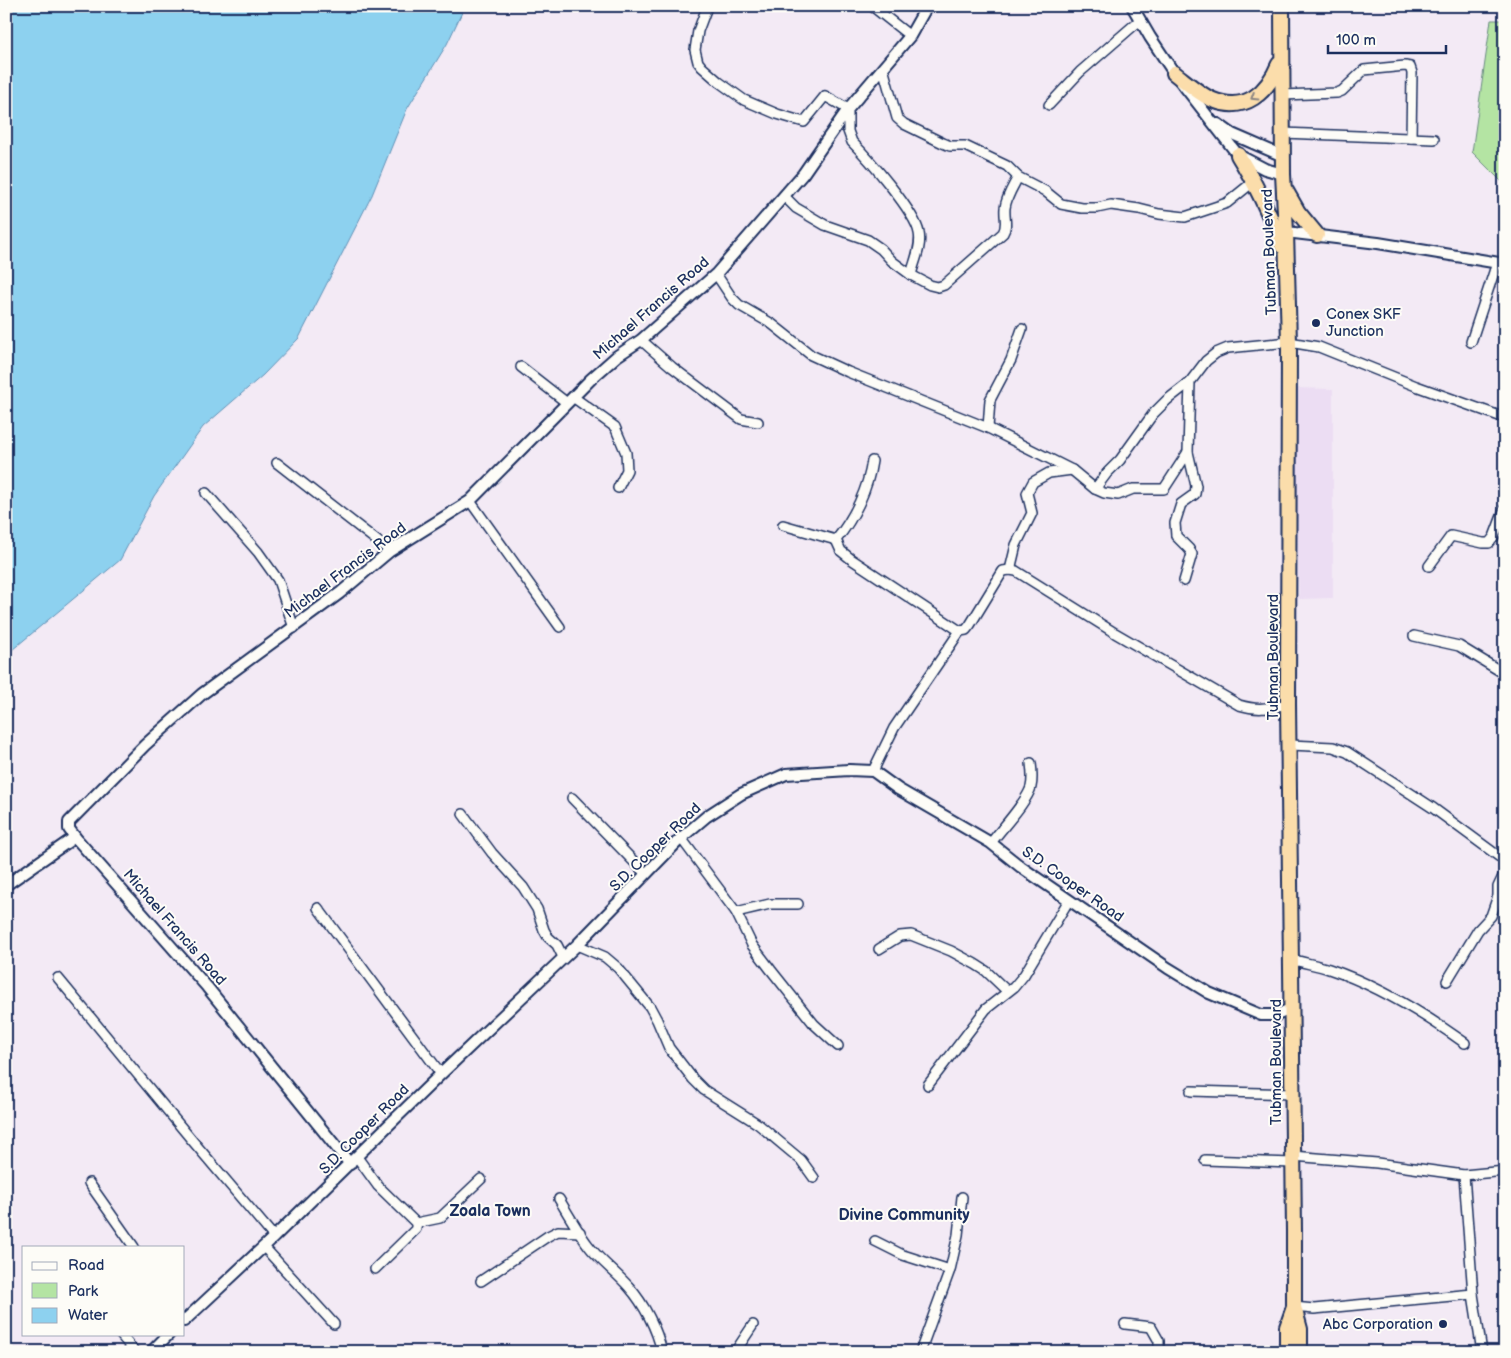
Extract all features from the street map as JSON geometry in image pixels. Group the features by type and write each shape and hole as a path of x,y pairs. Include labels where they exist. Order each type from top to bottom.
{"highway":[{"name":"Tubman Boulevard","path":"1282,6 1283,180 1289,342 1288,704 1290,745 1294,1307 1300,1328 1300,1352"},
{"path":"1174,73 1212,99 1229,104 1249,102 1262,92 1273,79 1282,59"},
{"path":"1238,155 1269,213 1286,257"},
{"path":"1283,180 1298,212 1317,235"},
{"name":"Tubman Boulevard","path":"1286,1352 1287,1327 1294,1307"}],"street":[{"path":"872,6 910,36"},
{"name":"Michael Francis Road","path":"353,1160 207,987 74,837 69,829 69,822 145,745 202,694 253,655 294,628 390,551 470,501 570,400 617,356 641,340 716,274 803,174 848,109 910,36 927,6"},
{"path":"1132,6 1174,73 1238,155 1283,180"},
{"path":"707,7 696,42 696,56 702,66 730,91 744,100 777,114 804,122 826,96 848,109 848,131 852,142 906,207 915,220 920,233 911,274"},
{"path":"1049,106 1080,72 1140,20"},
{"path":"1282,95 1337,93 1342,91 1364,70 1410,67 1412,73 1412,138"},
{"path":"883,68 897,118 904,124 942,143 950,146 965,146 1007,166 1018,177 1045,191 1061,204 1082,208 1111,206 1186,217 1227,203 1254,182"},
{"path":"1207,116 1232,134 1283,156"},
{"path":"1283,133 1434,139"},
{"path":"784,196 796,208 825,225 868,240 881,249 892,261 911,274 930,285 938,287 944,285 1003,233 1006,227 1005,206 1018,177"},
{"path":"1286,232 1378,243 1501,263 1471,342"},
{"path":"716,274 739,305 772,324 811,355 848,372 988,428 1072,470 1094,489 1104,493 1118,495 1134,489 1164,489 1188,452"},
{"path":"988,428 990,400 1011,360 1022,329"},
{"path":"641,340 672,368 741,418 758,422"},
{"path":"1094,489 1120,460 1153,414 1190,382 1206,361 1216,353 1228,348 1289,342 1319,347 1416,386 1505,418"},
{"path":"521,367 615,427 626,453 627,470 618,488"},
{"path":"1184,581 1192,554 1190,549 1176,536 1175,523 1181,504 1195,494 1196,486 1188,452 1190,382"},
{"path":"836,540 848,525 870,477 872,461"},
{"path":"277,463 390,551"},
{"path":"1010,570 1016,546 1032,513 1027,493 1034,482 1049,473 1072,470"},
{"path":"206,493 258,552 278,580 294,628"},
{"path":"470,501 560,627"},
{"path":"1429,566 1451,536 1489,543 1494,537 1505,508"},
{"path":"784,525 836,540 841,551 851,559 960,631 966,630 970,625 1003,571 1010,570 1239,705 1263,710 1288,704"},
{"path":"873,771 894,728 960,631"},
{"path":"1414,636 1460,646 1503,669"},
{"path":"1290,745 1334,747 1347,752 1433,808 1505,861"},
{"path":"991,843 1018,809 1030,790 1032,780 1031,763"},
{"name":"S.D. Cooper Road","path":"185,1318 264,1247 441,1074 577,945 681,838 707,816 741,794 786,774 849,770 873,771 898,789 991,843 1069,900 1168,968 1209,993 1261,1015 1277,1014 1292,1008"},
{"path":"572,798 646,874"},
{"path":"463,814 492,853 523,887 537,909 548,937 557,946 563,957"},
{"path":"6,885 74,837"},
{"path":"681,838 736,912 752,945 814,1024 838,1046"},
{"path":"1447,982 1478,930 1491,916 1498,896 1498,886 1505,872"},
{"path":"928,1085 986,1009 1024,975 1069,900"},
{"path":"736,912 770,904 798,904"},
{"path":"318,908 441,1074"},
{"path":"879,949 900,936 911,935 952,951 975,964 986,971 1007,991"},
{"path":"577,945 605,958 618,968 650,1007 669,1048 692,1079 704,1090 758,1124 801,1160 814,1178"},
{"path":"1291,960 1329,969 1368,986 1436,1023 1464,1042"},
{"path":"58,978 274,1237"},
{"path":"1190,1091 1293,1094"},
{"path":"1205,1160 1293,1159 1377,1163 1464,1175 1505,1171"},
{"path":"353,1160 416,1223 416,1229 375,1269"},
{"path":"1464,1175 1473,1294 1482,1352"},
{"path":"416,1223 440,1218 481,1179"},
{"path":"89,1184 133,1246"},
{"path":"920,1352 950,1270 958,1235 962,1197"},
{"path":"558,1199 588,1245 612,1272 629,1287 642,1306 659,1340 662,1352"},
{"path":"481,1282 548,1236 558,1231 580,1232"},
{"path":"875,1241 904,1255 950,1270"},
{"path":"264,1247 334,1324"},
{"path":"1294,1307 1314,1310 1473,1294"},
{"path":"1125,1324 1151,1327 1160,1341 1159,1352"},
{"path":"735,1352 752,1326"},
{"path":"122,1336 135,1352"},
{"path":"150,1352 167,1336"}],"shaded area":[{"path":"1294,388 1333,389 1333,598 1299,599"}],"green space":[{"path":"1491,20 1505,20 1505,185 1472,152"}],"water":[{"path":"6,6 465,6 447,44 407,109 372,195 299,338 263,375 203,427 154,496 120,560 6,655"}],"place":[{"name":"Conex SKF Junction","path":"1316,323"},
{"name":"Abc Corporation","path":"1443,1324"}],"district":[{"name":"Zoala Town","path":"490,1210"},
{"name":"Divine Community","path":"904,1214"}]}
